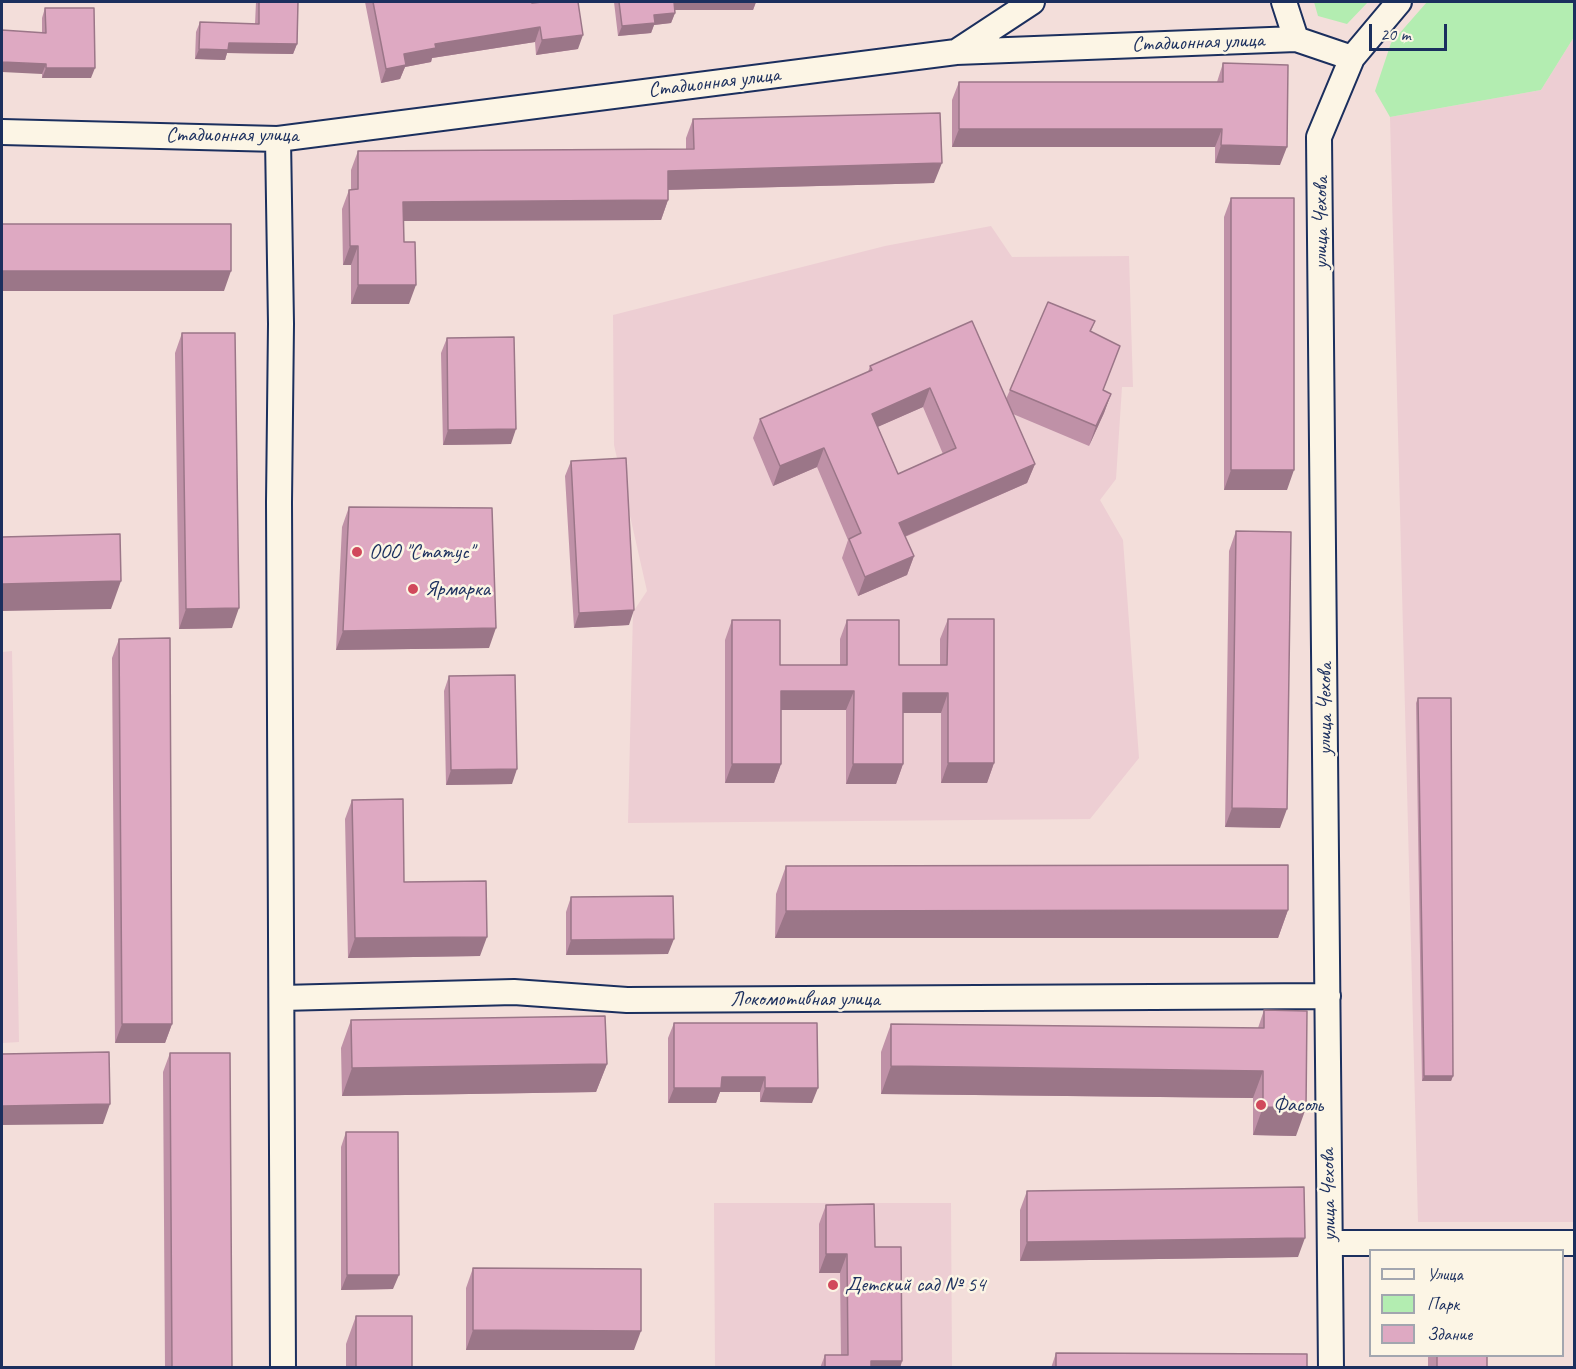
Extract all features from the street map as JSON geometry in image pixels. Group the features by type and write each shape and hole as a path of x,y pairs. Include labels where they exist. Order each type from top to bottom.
{"street":[{"path":"956,52 1032,2"},
{"path":"1284,2 1296,39"},
{"path":"1352,58 1399,2"},
{"name":"Стадионная улица","path":"2,132 278,139 956,52 1296,39 1352,58"},
{"name":"улица Чехова","path":"1331,1368 1320,137 1352,58"},
{"path":"278,139 281,324 279,514 283,1368"},
{"name":"Локомотивная улица","path":"282,998 514,992 627,1000 1328,996"},
{"path":"1330,1243 1575,1243"}],"shaded area":[{"path":"1574,37 1574,1222 1418,1222 1390,117 1541,90"},
{"path":"991,226 1012,257 1129,256 1133,387 1122,387 1116,479 1100,500 1123,540 1139,758 1090,819 628,823 633,612 647,591 614,445 613,315 885,246"},
{"path":"12,651 19,1042 2,1043 2,652"},
{"name":"Детский сад № 54","path":"714,1203 951,1203 952,1367 715,1367"}],"green space":[{"path":"1314,2 1368,2 1347,24 1318,16"},
{"path":"1427,2 1574,2 1574,37 1541,90 1390,117 1375,91 1391,43"}],"building":[{"path":"259,2 298,2 297,44 229,43 228,50 199,49 200,22 259,24"},
{"path":"373,2 578,2 583,35 542,40 540,27 435,44 436,48 404,54 406,65 386,69"},
{"path":"619,2 674,2 675,13 654,15 655,23 622,26"},
{"path":"45,8 94,8 95,68 46,68 46,64 2,62 2,30 46,33"},
{"path":"1223,63 1288,65 1287,147 1221,145 1222,129 959,129 959,82 1223,82"},
{"path":"940,113 942,163 668,171 668,200 403,202 404,242 415,242 416,285 358,285 358,246 350,246 349,190 358,189 358,151 694,149 693,119"},
{"path":"1231,198 1294,198 1294,470 1231,470"},
{"path":"2,224 231,224 231,271 2,271"},
{"path":"1048,302 1095,321 1090,331 1120,346 1103,390 1111,394 1096,426 1010,390"},
{"path":"972,321 1035,464 899,523 914,556 865,577 849,539 861,533 824,448 780,466 760,419 872,370 870,366","holes":["930,388 956,448 898,474 872,414"]},
{"path":"182,333 235,333 239,608 186,609"},
{"path":"514,337 516,429 448,430 447,338"},
{"path":"626,458 634,610 579,613 571,461"},
{"path":"349,507 492,508 496,628 343,631"},
{"path":"1236,531 1291,532 1287,809 1232,808"},
{"path":"120,534 121,581 2,584 2,537"},
{"path":"948,619 994,619 994,763 948,763 948,693 903,693 903,764 853,764 854,691 781,691 781,764 732,764 732,620 780,620 780,665 847,665 847,620 899,620 899,665 947,665"},
{"path":"170,638 172,1024 122,1024 119,639"},
{"path":"515,675 517,769 451,770 449,676"},
{"path":"1418,698 1451,698 1453,1076 1424,1076"},
{"path":"403,799 404,882 486,881 487,937 355,938 352,800"},
{"path":"1288,865 1288,910 786,911 786,866"},
{"path":"673,896 674,939 571,940 571,897"},
{"path":"1264,1010 1307,1011 1306,1108 1263,1107 1263,1071 891,1066 891,1024 1264,1028"},
{"path":"605,1016 607,1064 352,1068 351,1020"},
{"path":"674,1023 817,1023 818,1088 765,1088 765,1077 722,1077 721,1088 674,1088"},
{"path":"109,1052 110,1104 2,1106 2,1054"},
{"path":"170,1053 230,1053 232,1368 172,1368"},
{"path":"346,1132 398,1132 399,1275 347,1275"},
{"path":"1304,1187 1305,1238 1027,1242 1027,1191"},
{"path":"874,1204 875,1247 901,1247 902,1361 871,1361 871,1368 825,1368 825,1355 848,1355 847,1254 826,1254 826,1205"},
{"path":"473,1268 641,1269 641,1331 473,1330"},
{"path":"356,1316 412,1316 412,1368 356,1368"},
{"path":"1056,1353 1307,1354 1307,1368 1056,1368"},
{"path":"1437,1357 1487,1357 1487,1368 1437,1368"}],"place":[{"name":"ООО \"Статус\"","path":"357,552"},
{"name":"Ярмарка","path":"413,589"},
{"name":"Фасоль","path":"1261,1105"},
{"name":"Детский сад № 54","path":"833,1285"}]}
